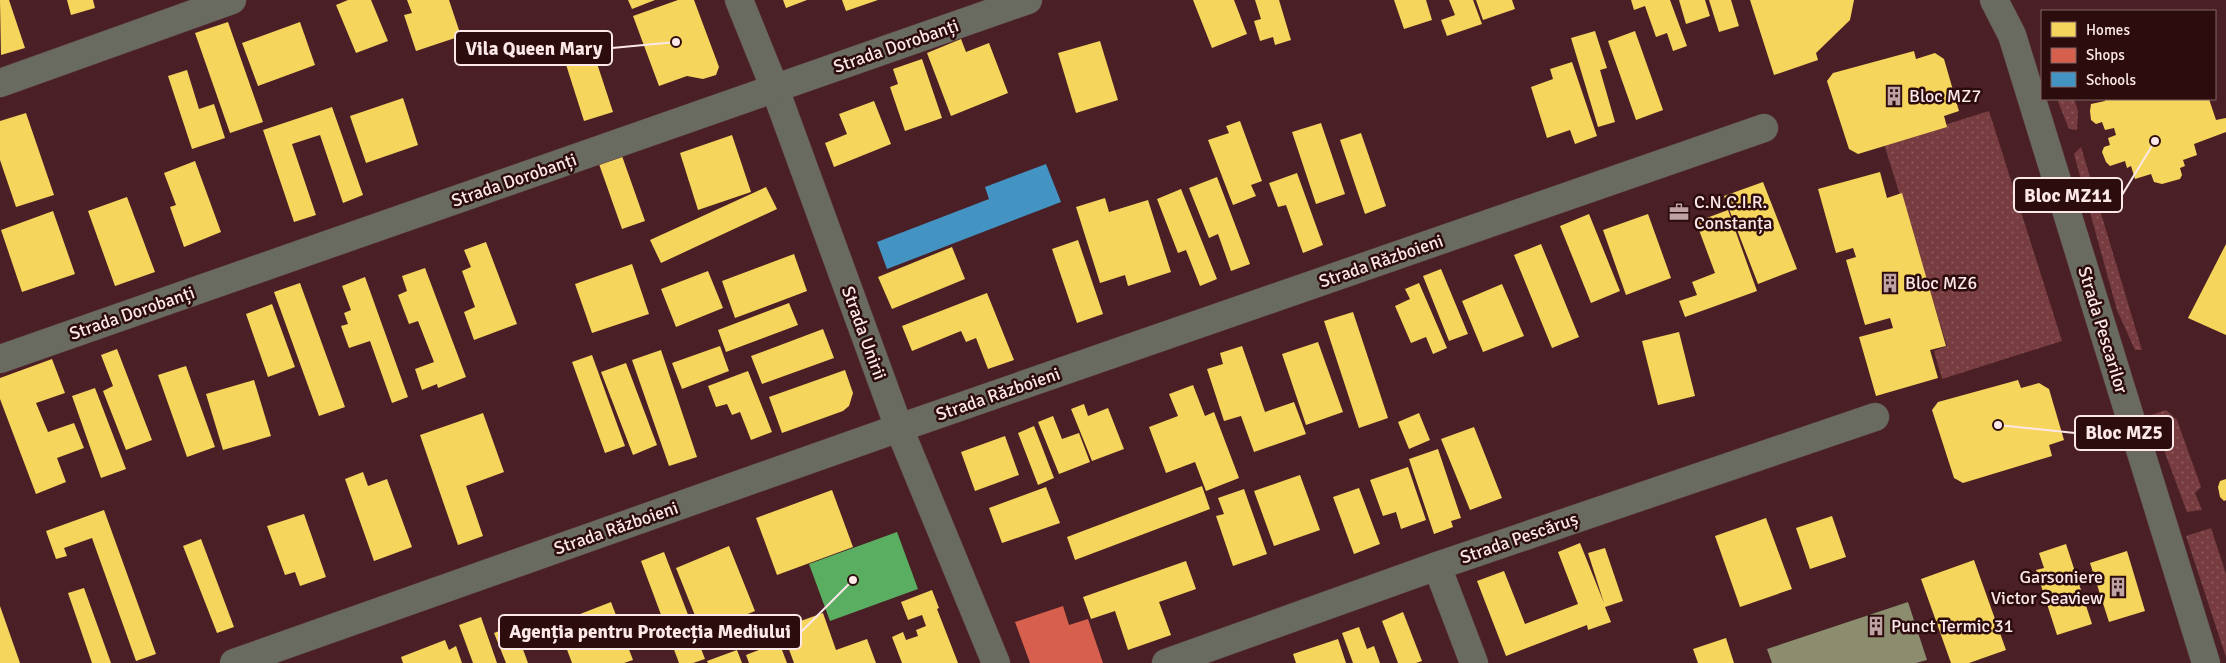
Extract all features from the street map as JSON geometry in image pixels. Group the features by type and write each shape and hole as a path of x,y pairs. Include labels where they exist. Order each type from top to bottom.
{"street":[{"path":"0,83 232,0"},
{"name":"Strada Unirii","path":"738,0 775,89 900,428 996,663"},
{"name":"Strada Dorobanți","path":"0,359 1028,0"},
{"name":"Strada Pescarilor","path":"1994,0 2012,35 2206,663"},
{"name":"Strada Războieni","path":"234,663 900,428 1764,128"},
{"name":"Strada Pescăruș","path":"1166,663 1437,566 1875,417"},
{"path":"1437,566 1474,663"}],"shaded area":[{"path":"2057,100 2074,100 2078,111 2077,130 2069,129"},
{"path":"1989,111 2062,341 1942,379 1934,351 1947,346 1884,144"},
{"path":"2081,147 2142,350 2135,350 2117,310 2074,154"},
{"path":"2166,410 2177,420 2201,487 2195,493 2202,510 2187,512 2151,415"},
{"path":"2211,528 2226,574 2226,657 2186,536"}],"building: Homes":[{"path":"0,0 9,0 25,48 1,55"},
{"path":"67,0 93,0 95,8 71,15"},
{"path":"348,0 371,0 388,41 356,53 336,5"},
{"path":"407,0 449,0 461,36 416,51 404,15 412,13"},
{"path":"628,0 655,0 632,9"},
{"path":"678,0 694,0 719,67 716,75 703,79 687,76 659,86 633,16"},
{"path":"783,0 807,0 786,8"},
{"path":"842,0 878,0 846,11"},
{"path":"1193,0 1234,0 1247,34 1212,48"},
{"path":"1255,0 1279,0 1291,40 1275,45 1273,37 1260,41 1254,21 1261,19"},
{"path":"1394,0 1426,0 1432,20 1404,29"},
{"path":"1449,0 1473,0 1482,24 1447,36 1441,20 1455,15"},
{"path":"1476,0 1512,0 1515,9 1483,20"},
{"path":"1631,0 1670,0 1687,46 1673,51 1667,33 1656,37 1645,6 1634,10"},
{"path":"1679,0 1705,0 1710,16 1686,24"},
{"path":"1709,0 1731,0 1739,26 1719,32"},
{"path":"1750,0 1854,0 1850,20 1816,53 1818,60 1774,75"},
{"path":"228,22 263,122 230,133 195,33"},
{"path":"300,22 315,65 258,86 242,43"},
{"path":"1595,31 1607,68 1600,70 1615,122 1598,127 1571,38"},
{"path":"1635,31 1663,110 1636,120 1608,41"},
{"path":"961,39 966,52 989,43 1008,93 951,116 927,53"},
{"path":"1100,41 1118,100 1076,113 1058,53"},
{"path":"590,42 613,112 584,121 562,52"},
{"name":"Bloc MZ7","path":"1914,51 1916,59 1935,53 1944,59 1959,111 1944,116 1947,127 1858,154 1849,149 1827,81 1833,73"},
{"path":"922,59 942,118 905,131 890,87 898,84 893,69"},
{"path":"1572,62 1597,136 1575,144 1570,130 1547,138 1531,87 1553,79 1550,69"},
{"path":"187,70 199,109 214,104 225,138 192,149 168,76"},
{"path":"403,98 418,145 366,163 350,116"},
{"path":"2209,100 2216,120 2226,118 2226,132 2194,144 2197,155 2183,160 2185,166 2180,168 2182,175 2180,179 2162,184 2154,182 2151,174 2135,179 2131,166 2127,168 2125,161 2110,166 2102,152 2104,147 2110,145 2108,138 2116,135 2114,128 2105,130 2102,122 2096,124 2091,120 2090,111 2091,104 2105,101"},
{"path":"874,101 891,144 834,167 825,143 847,134 839,114"},
{"path":"332,107 363,195 343,203 320,135 292,144 316,215 294,222 263,130"},
{"path":"26,113 54,195 16,207 0,160 0,121"},
{"path":"1240,121 1262,181 1251,185 1256,196 1233,205 1208,140 1229,133 1226,126"},
{"path":"1321,123 1345,194 1316,204 1292,132"},
{"path":"1361,133 1386,206 1365,214 1340,140"},
{"path":"732,135 751,192 698,210 680,153"},
{"path":"622,156 645,221 622,229 599,164"},
{"path":"195,161 221,232 184,247 170,207 176,205 164,173"},
{"name":"Bloc MZ6","path":"1880,172 1887,198 1902,193 1946,346 1930,350 1938,378 1876,396 1859,337 1893,328 1890,318 1865,325 1846,260 1856,257 1853,248 1836,253 1818,189"},
{"path":"1297,173 1323,245 1303,253 1286,205 1278,207 1269,183"},
{"path":"1217,177 1250,264 1231,271 1218,234 1209,238 1189,188"},
{"path":"1763,182 1797,269 1758,284 1724,196"},
{"path":"766,187 777,209 661,263 650,240"},
{"path":"1181,189 1217,279 1200,286 1186,250 1178,253 1157,199"},
{"path":"127,197 155,272 115,286 88,211"},
{"path":"1105,198 1109,212 1148,200 1171,272 1128,286 1125,275 1100,283 1076,207"},
{"path":"1728,210 1757,291 1685,317 1679,301 1697,295 1692,282 1715,273 1696,222"},
{"path":"53,211 75,274 22,292 1,230"},
{"path":"1589,214 1620,291 1591,303 1560,226"},
{"path":"1648,214 1671,278 1626,295 1603,230"},
{"path":"1078,240 1103,314 1077,323 1052,249"},
{"path":"486,242 517,324 474,340 464,312 475,307 462,271 471,267 464,250"},
{"path":"1541,244 1579,337 1552,348 1514,255"},
{"path":"2226,244 2226,335 2188,318"},
{"path":"952,247 965,279 892,309 878,277"},
{"path":"794,254 807,291 735,318 722,281"},
{"path":"632,264 649,314 592,333 575,284"},
{"path":"425,268 466,377 438,388 437,384 422,390 415,369 434,362 418,321 409,324 398,295 407,291 402,276"},
{"path":"1441,269 1468,334 1449,341 1423,276"},
{"path":"708,271 723,308 676,327 661,289"},
{"path":"365,277 408,397 392,403 370,341 349,348 341,326 348,324 344,313 351,310 342,286"},
{"path":"300,283 345,407 319,416 274,292"},
{"path":"1419,283 1447,348 1433,354 1426,337 1411,343 1395,306 1410,299 1405,289"},
{"path":"1502,284 1524,336 1483,352 1462,301"},
{"path":"987,293 1014,360 988,369 976,338 966,342 961,331 912,351 902,326"},
{"path":"789,303 798,325 726,352 718,330"},
{"path":"272,304 295,367 268,377 246,314"},
{"path":"1353,312 1388,418 1359,428 1324,321"},
{"path":"823,329 834,358 762,384 751,356"},
{"path":"1679,332 1695,396 1658,405 1642,341"},
{"path":"1318,342 1343,412 1306,425 1282,354"},
{"path":"720,346 729,371 682,389 672,363"},
{"path":"1242,346 1265,412 1294,402 1306,434 1254,452 1241,416 1224,421 1207,369 1223,364 1220,353"},
{"path":"117,349 152,440 126,450 103,391 113,386 101,355"},
{"path":"661,350 697,457 669,466 632,360"},
{"path":"592,355 625,446 605,453 572,362"},
{"path":"52,359 65,393 36,403 48,432 74,423 84,448 57,458 66,482 36,494 0,399 0,378"},
{"path":"626,363 657,445 633,455 601,372"},
{"path":"186,366 215,447 187,457 158,375"},
{"path":"845,370 853,393 849,406 843,411 782,433 769,397"},
{"path":"748,371 772,432 751,440 740,412 732,415 727,404 716,407 708,386"},
{"path":"254,380 271,436 223,450 206,394"},
{"path":"2018,380 2021,388 2039,383 2049,389 2064,440 2049,445 2052,456 1963,483 1954,478 1932,410 1938,402"},
{"path":"1193,385 1205,416 1214,412 1239,478 1206,491 1195,462 1166,473 1149,427 1178,416 1169,394"},
{"path":"95,388 126,469 101,478 72,396"},
{"path":"1084,404 1088,416 1108,408 1124,449 1092,461 1071,409"},
{"path":"483,413 504,472 466,486 483,536 458,545 420,435"},
{"path":"1419,413 1430,440 1409,449 1398,422"},
{"path":"1053,416 1062,439 1079,433 1090,462 1059,474 1038,422"},
{"path":"1034,426 1054,478 1038,485 1018,433"},
{"path":"1474,427 1502,498 1470,510 1441,439"},
{"path":"1005,436 1019,475 975,491 961,452"},
{"path":"1438,449 1461,518 1451,521 1453,527 1434,534 1409,459"},
{"path":"1408,467 1426,520 1401,529 1396,512 1383,516 1370,480"},
{"path":"363,472 368,486 387,479 412,547 374,561 345,479"},
{"path":"1300,475 1320,530 1274,546 1254,491"},
{"path":"2226,479 2226,500 2224,501 2220,497 2218,487 2220,481"},
{"path":"1202,486 1210,509 1075,560 1067,537"},
{"path":"1046,487 1060,523 1002,543 989,508"},
{"path":"1359,488 1380,544 1354,554 1333,497"},
{"path":"1244,489 1267,554 1233,566 1216,516 1224,514 1218,498"},
{"path":"832,490 853,547 777,575 756,518"},
{"path":"104,510 156,654 136,661 92,538 64,548 67,556 56,559 46,531"},
{"path":"304,514 326,577 300,586 295,572 285,575 267,526"},
{"path":"1832,516 1846,557 1810,569 1796,528"},
{"path":"1766,518 1792,589 1740,607 1715,536"},
{"path":"201,539 234,627 217,633 183,546"},
{"path":"1580,543 1604,603 1588,553 1605,548 1623,601 1605,607 1611,622 1588,630 1587,625 1506,656 1477,581 1504,571 1525,624 1578,604 1558,552"},
{"path":"2066,544 2092,624 2057,635 2036,570 2044,568 2039,553"},
{"path":"729,546 755,611 702,633 676,568"},
{"name":"Garsoniere Victor Seaview","path":"2127,551 2145,611 2109,622 2090,563"},
{"path":"664,552 705,659 693,663 679,663 641,561"},
{"path":"1974,560 2006,650 1969,663 1951,663 1921,579"},
{"path":"1186,561 1196,589 1159,602 1171,635 1128,650 1115,611 1091,619 1083,597"},
{"path":"84,588 111,663 92,663 68,593"},
{"path":"932,590 939,608 937,609 958,663 902,663 892,637 903,632 906,640 918,636 916,630 926,626 922,615 908,620 901,602"},
{"path":"611,602 633,660 624,663 572,663 557,623"},
{"path":"0,606 20,663 0,663"},
{"path":"1403,612 1422,661 1416,663 1398,663 1382,621"},
{"path":"823,613 836,650 867,639 876,663 794,663 781,628"},
{"path":"481,617 497,663 473,663 459,625"},
{"path":"514,625 528,663 506,663 494,633"},
{"path":"1359,627 1367,649 1374,646 1380,663 1353,663 1342,633"},
{"path":"1726,638 1734,663 1698,663 1693,649"},
{"path":"1338,639 1346,663 1296,663 1293,654"},
{"path":"445,640 449,650 456,646 462,663 403,663 401,657"},
{"path":"779,642 787,663 749,663 746,655"},
{"path":"737,650 742,663 708,663 707,661"}],"building: Shops":[{"path":"1063,606 1069,625 1088,619 1103,663 1030,663 1015,622"}],"building: Schools":[{"path":"1046,164 1061,202 887,269 877,242 989,199 985,187"}],"building: Public":[{"path":"897,532 918,589 830,621 809,564"}],"building: Industry":[{"name":"Punct Termic 31","path":"1908,602 1927,660 1916,663 1772,663 1767,649"}],"place":[{"name":"Vila Queen Mary","path":"676,42"},
{"name":"Bloc MZ7","path":"1894,96"},
{"name":"Bloc MZ11","path":"2155,141"},
{"name":"C.N.C.I.R. Constanța","path":"1679,212"},
{"name":"Bloc MZ6","path":"1890,283"},
{"name":"Bloc MZ5","path":"1998,425"},
{"name":"Agenția pentru Protecția Mediului","path":"853,580"},
{"name":"Garsoniere Victor Seaview","path":"2118,587"},
{"name":"Punct Termic 31","path":"1876,626"}]}
